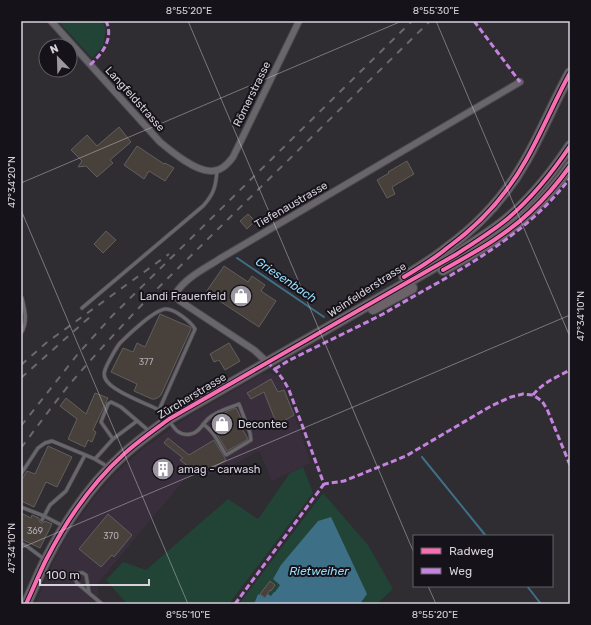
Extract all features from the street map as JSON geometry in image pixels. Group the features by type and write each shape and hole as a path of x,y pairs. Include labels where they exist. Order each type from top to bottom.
{"main road":[{"name":"Weinfelderstrasse","path":"325,329 365,300 412,272 448,248 468,232 488,212 508,188 525,161 570,73"},
{"path":"325,329 455,255 506,220 544,182 570,146"},
{"name":"Weinfelderstrasse","path":"325,329 354,318 389,301 473,253 504,233 529,213 552,189 570,166"},
{"name":"Zürcherstrasse","path":"26,604 46,560 64,527 84,498 123,455 169,419 325,329"}],"street":[{"name":"Langfeldstrasse","path":"51,21 160,142 174,154 198,168 208,171 217,170"},
{"name":"Römerstrasse","path":"217,170 223,168 233,157 299,21"},
{"name":"Tiefenaustrasse","path":"267,362 254,350 180,301 176,293 179,288 189,279 221,258 520,82"}],"lane":[{"path":"82,308 203,206 213,192 217,180 217,170"},
{"path":"21,297 26,312 25,325 21,334"},
{"path":"159,410 195,329 193,325 177,313 166,309 158,310 120,344 104,371 104,378 108,384 159,410 169,419 180,434 185,435 194,434 203,424 212,415 239,404 250,433 251,440 226,455 212,432 203,424"},
{"path":"113,439 100,422 108,404 111,402 121,407 151,432"},
{"path":"95,459 113,439 137,421"},
{"path":"21,474 38,448 45,442 52,441 95,459 110,468"},
{"path":"43,518 50,505 66,491 85,455"},
{"path":"21,507 64,527"},
{"path":"22,542 29,545 46,560"},
{"path":"34,551 36,546"},
{"path":"89,592 86,575 83,573 77,574 75,581 102,604"},
{"path":"21,602 26,604"}],"shaded area":[{"path":"270,373 275,375 283,383 311,463 272,481 259,451 230,467 227,463 202,478 191,472 98,583 98,597 106,604 35,604 53,562 71,529 114,474 141,450 194,413 262,374"}],"green space":[{"path":"58,21 102,21 106,29 103,46 92,58 78,43 78,38 74,38"},
{"path":"303,467 313,493 229,604 127,604 106,580 123,562 146,570 228,499 258,519 290,473"},
{"name":"Rietweiher","path":"323,493 368,545 393,589 377,604 360,604 366,594 330,517 271,596 265,598 258,594 254,604 239,604"}],"water":[{"name":"Rietweiher","path":"331,517 367,594 360,604 254,604 258,594 265,598 268,594 271,596 275,592 280,585 273,579 281,565 318,521"}],"building":[{"path":"119,127 131,142 110,160 113,163 97,177 86,166 78,167 82,161 71,150 87,135 97,146"},
{"path":"137,146 164,164 165,163 174,168 165,181 149,171 144,179 124,165"},
{"path":"407,161 414,174 392,187 395,194 387,198 377,180"},
{"path":"248,214 255,221 247,229 240,221"},
{"path":"106,231 116,240 103,253 94,244"},
{"name":"Landi Frauenfeld","path":"224,266 248,282 252,276 265,285 261,291 276,301 259,327 206,292"},
{"path":"160,314 190,327 191,329 161,395 155,399 152,399 134,391 137,384 111,372 123,348 133,352 137,343 145,347"},
{"path":"229,343 240,361 225,370 219,360 214,362 210,354"},
{"path":"271,379 278,392 284,390 294,415 277,425 264,392 251,399 247,393"},
{"path":"95,393 108,398 93,430 96,432 92,442 88,440 85,447 68,439 77,419 60,406 66,398 86,414"},
{"path":"236,408 244,426 241,427 248,439 227,451 217,434 219,433 212,421"},
{"path":"168,438 189,455 214,440 226,460 200,476 180,460 183,458 164,443"},
{"path":"48,446 72,457 57,487 46,482 34,507 21,501 21,481 27,471 35,474"},
{"name":"amag - carwash","path":"160,458 173,469 165,479 152,468"},
{"path":"21,513 31,518 32,515 39,518 41,523 45,521 52,524 40,548 21,539"},
{"path":"108,514 132,535 114,557 112,555 101,567 79,549"},
{"path":"270,581 275,585 265,598 260,594"}],"waterway":[{"name":"Griesenbach","path":"237,258 324,317"},
{"name":"Griesenbach","path":"422,457 485,535"},
{"name":"Griesenbach","path":"528,587 541,604"}],"railway":[{"path":"21,426 77,355 112,316 412,21"},
{"path":"21,448 69,385 148,298 430,21"},
{"path":"21,365 46,343 169,254"},
{"path":"21,378 91,316"}],"marked path":[{"path":"90,65 106,45 109,33 106,21"},
{"path":"474,21 520,82"},
{"path":"275,369 288,361 383,314 441,281 494,248 527,223 557,194 570,178"},
{"path":"267,362 280,375 289,390 324,484 344,481 406,456 491,406 511,397 523,394 533,395 542,401 547,409 570,465"},
{"path":"533,395 545,384 570,370"},
{"path":"235,604 324,484"}],"cycle path":[{"path":"404,277 432,260 459,239 481,219 501,197 526,160 570,73"},
{"path":"26,604 46,560 71,517 100,478 123,455 169,419 455,255 487,234 506,220 532,194 556,166 570,146"},
{"path":"443,270 488,244 520,221 536,207 570,166"}],"place":[{"name":"Landi Frauenfeld","path":"241,296"},
{"name":"Decontec","path":"222,424"},
{"name":"amag - carwash","path":"163,469"}]}
